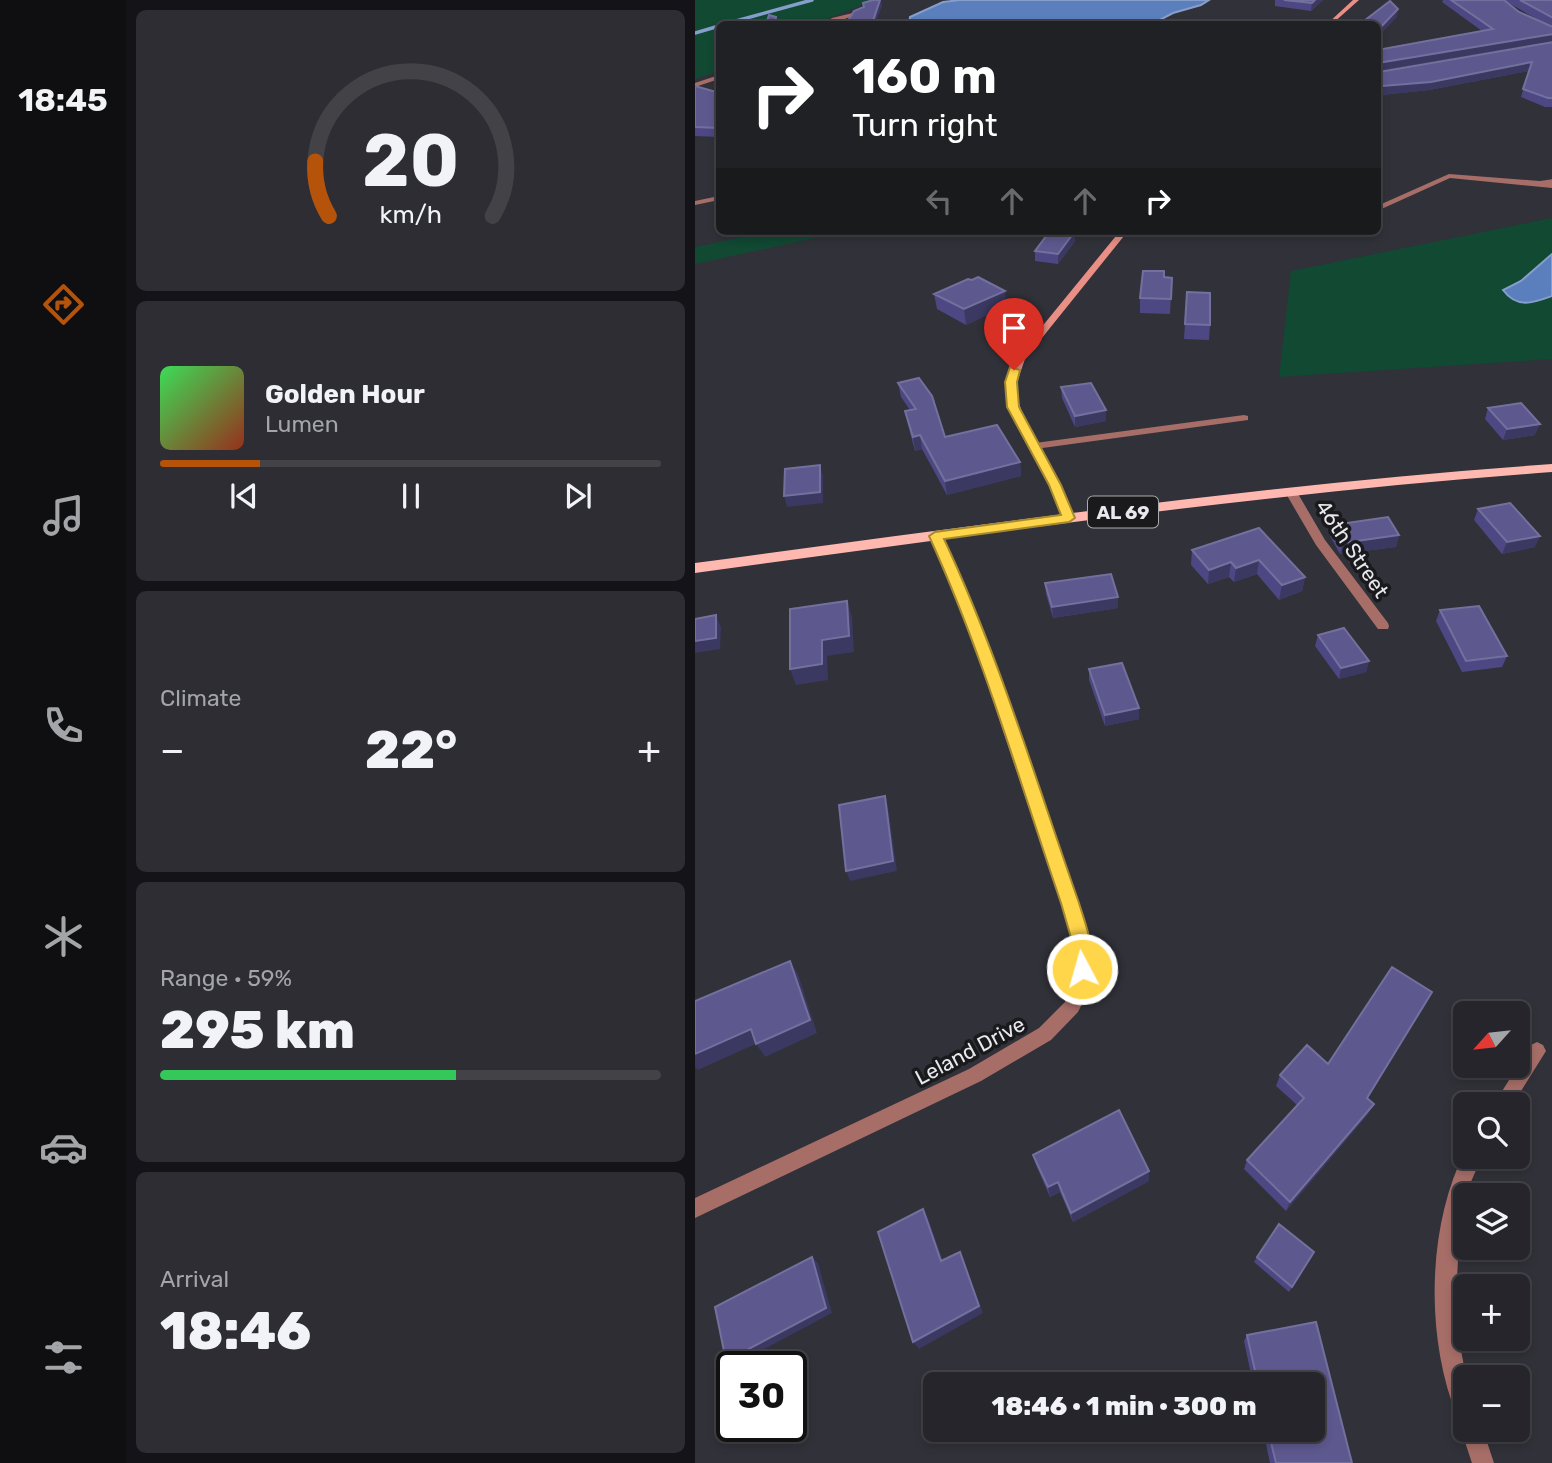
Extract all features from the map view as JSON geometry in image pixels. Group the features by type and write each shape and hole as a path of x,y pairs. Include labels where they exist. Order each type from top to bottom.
{"main road":[{"path":"1332,21 1357,0"},
{"path":"1069,518 1013,407 1011,382 1014,370 1058,309 1121,235"},
{"name":"AL 69","path":"695,568 1069,518 1291,492 1416,478 1552,468"}],"street":[{"path":"695,85 716,78"},
{"path":"1381,207 1449,176 1552,186"},
{"path":"1540,183 1552,181"},
{"path":"695,203 716,199"},
{"path":"1035,446 1244,418"},
{"name":"46th Street","path":"1291,492 1320,542 1383,626"},
{"name":"Leland Drive","path":"695,1208 975,1075 1045,1034 1072,1006 1082,969 1076,924 979,641 959,587 935,536"},
{"path":"1511,1092 1537,1051"},
{"path":"1453,1372 1444,1318 1450,1221 1466,1169"},
{"path":"1476,1442 1483,1463"}],"lane":[{"path":"831,21 861,12"}],"green space":[{"path":"695,0 875,0 822,21 716,21 716,72 695,79"},
{"path":"1552,218 1552,359 1279,377 1291,271"},
{"path":"753,235 829,235 695,264 695,247"}],"water":[{"path":"1209,0 1158,21 909,21 910,17 943,2"},
{"path":"1552,254 1552,296 1526,303 1508,296 1503,290 1521,281"}],"building":[{"path":"880,0 873,21 848,21 854,11 864,7 863,3"},
{"path":"1284,0 1315,0 1312,3"},
{"path":"1451,0 1504,0 1519,12 1553,27 1553,34 1381,63 1381,49 1493,29"},
{"path":"1520,0 1553,0 1553,18"},
{"path":"1390,1 1398,9 1381,27 1381,21 1364,21"},
{"path":"769,15 776,17 775,21 767,21"},
{"path":"1553,42 1553,98 1523,89 1532,62 1431,82 1382,86 1381,72"},
{"path":"695,86 716,92 716,128 695,127"},
{"path":"1047,235 1072,235 1058,254 1035,251"},
{"path":"1143,271 1164,271 1164,277 1172,278 1171,299 1140,298"},
{"path":"978,277 1005,291 964,309 934,294 968,279"},
{"path":"1187,292 1210,293 1210,325 1185,324"},
{"path":"919,378 932,396 945,437 997,425 1020,462 945,481 920,435 913,437 905,411 916,409 898,383"},
{"path":"1091,383 1106,410 1075,416 1061,387"},
{"path":"1521,403 1540,424 1507,429 1488,408"},
{"path":"820,465 820,492 784,496 785,469"},
{"path":"1510,503 1540,536 1507,542 1478,509"},
{"path":"1388,517 1399,535 1343,543 1333,525"},
{"path":"1259,528 1305,577 1282,585 1259,560 1236,568 1231,562 1209,570 1192,550"},
{"path":"1111,574 1118,597 1052,607 1045,583"},
{"path":"847,601 849,636 822,640 822,664 790,669 790,609"},
{"path":"1479,606 1507,656 1466,661 1440,610"},
{"path":"716,615 716,638 695,641 695,619"},
{"path":"1344,628 1369,661 1341,668 1318,635"},
{"path":"1122,663 1139,708 1105,715 1089,669"},
{"path":"885,796 893,861 846,871 839,805"},
{"path":"790,961 810,1020 756,1044 751,1029 695,1054 695,1001"},
{"path":"1392,967 1432,992 1367,1098 1374,1104 1290,1202 1247,1160 1304,1098 1280,1075 1307,1045 1328,1064"},
{"path":"1119,1110 1149,1171 1071,1213 1058,1182 1048,1187 1033,1155"},
{"path":"923,1209 941,1261 960,1252 979,1306 913,1342 878,1232"},
{"path":"1279,1224 1314,1252 1292,1287 1257,1257"},
{"path":"812,1257 826,1308 745,1351 724,1351 715,1307"},
{"path":"1316,1322 1352,1463 1276,1463 1271,1442 1325,1442 1325,1372 1255,1372 1247,1335"}],"waterway":[{"path":"736,21 812,0"},
{"path":"695,33 716,27"}],"route":[{"path":"1014,370 1011,382 1013,407 1055,485 1069,518 935,536 959,587 979,641 1070,903 1079,934 1082,969"}]}
